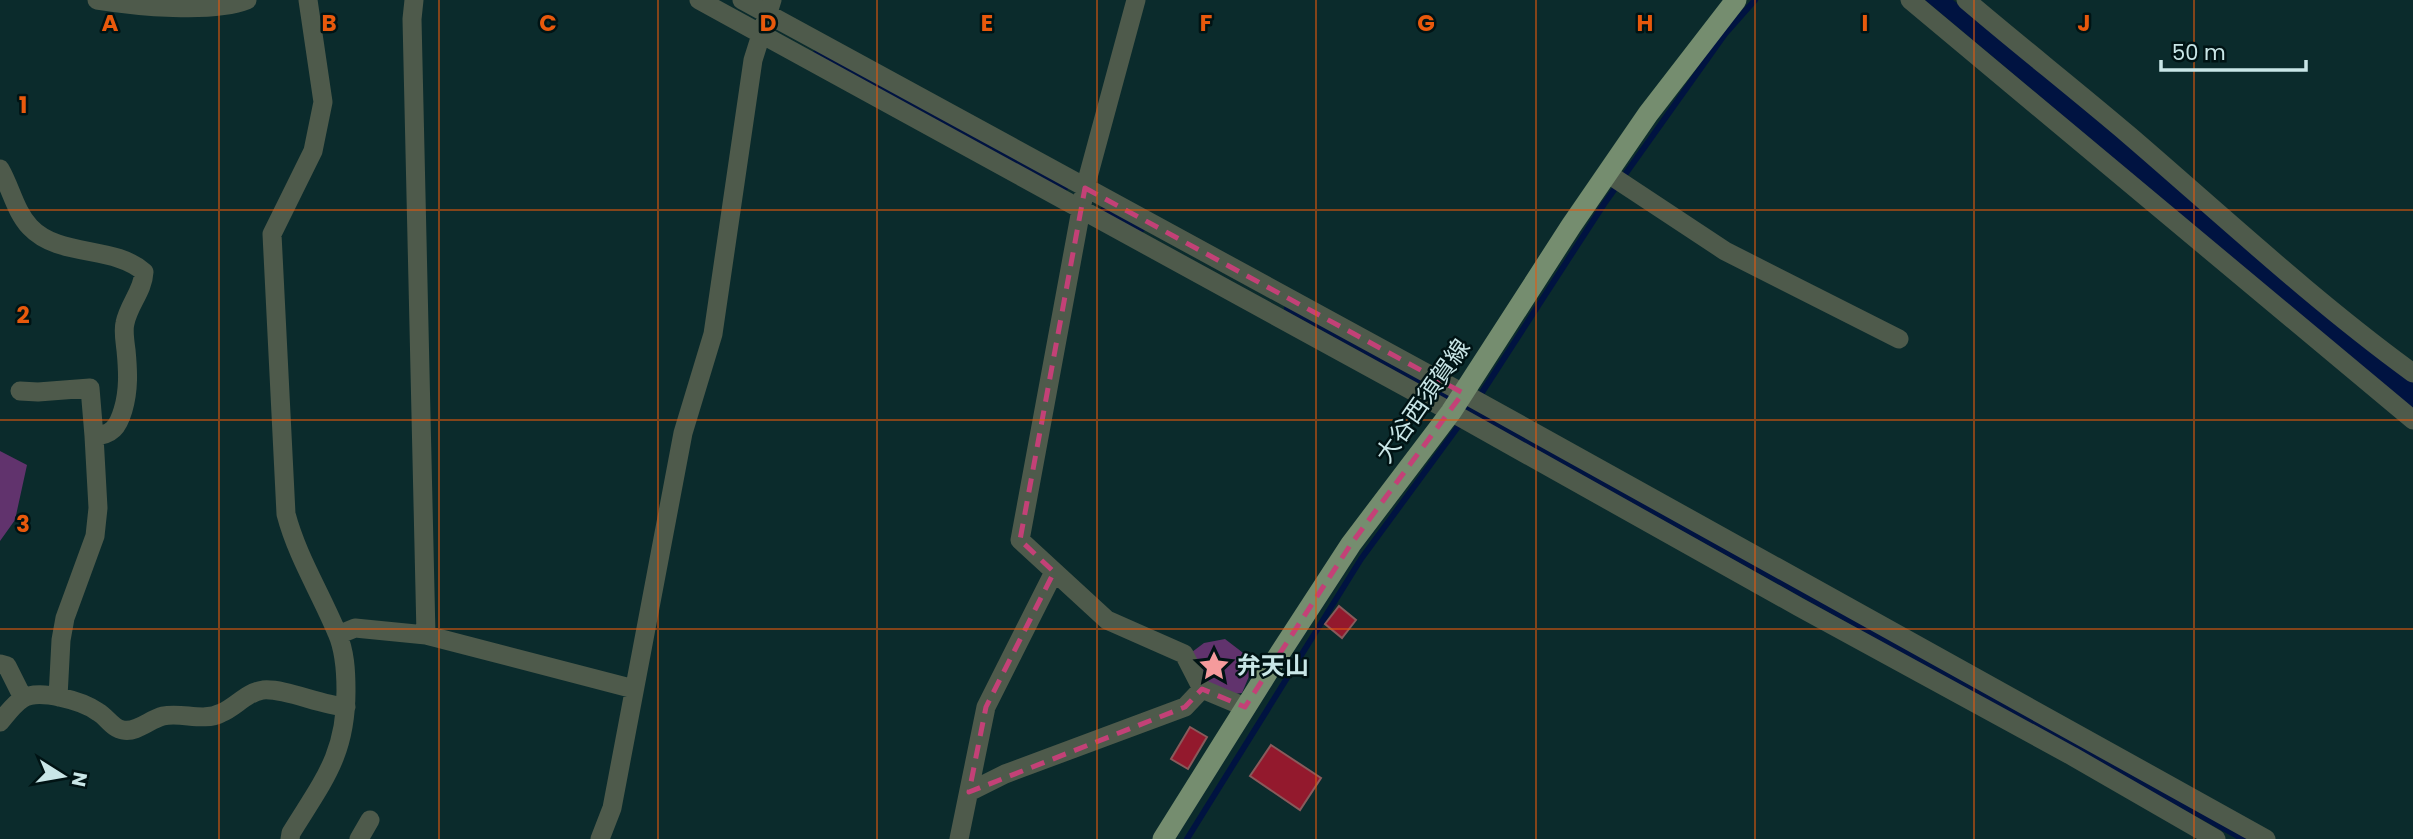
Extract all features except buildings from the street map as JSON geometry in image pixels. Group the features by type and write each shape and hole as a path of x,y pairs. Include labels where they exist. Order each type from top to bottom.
{"main road":[{"name":"大谷西須賀線","path":"1163,839 1351,544 1457,402 1648,114 1736,0"}],"street":[{"path":"97,0 128,5 208,7 235,5 247,0"},
{"path":"290,839 290,833 330,770 342,741 346,707 346,666 338,635 293,541 286,514 272,234 313,151 323,102 308,0"},
{"path":"414,0 411,19 426,635"},
{"path":"699,0 765,19 1085,188 1457,402 1787,601 2072,756 2216,839"},
{"path":"741,0 765,19 1081,210 1457,402 2266,839"},
{"path":"1136,0 1085,188 1020,540 1107,620 1184,654 1202,689 1245,707"},
{"path":"1910,0 2413,420"},
{"path":"1966,0 2129,135 2248,239 2413,373"},
{"path":"600,839 612,808 683,433 713,334 753,60 765,19"},
{"path":"0,169 21,215 32,229 54,243 134,263 144,272 144,285 130,307 124,326 129,379 119,424 107,435 94,436"},
{"path":"1607,173 1725,251 1899,339"},
{"path":"20,391 90,388 98,508 95,536 65,618 58,697"},
{"path":"959,839 986,707 1054,572"},
{"path":"338,635 355,628 426,635 634,689"},
{"path":"0,664 6,666 23,698"},
{"path":"969,792 1005,774 1185,707 1202,689"},
{"path":"0,723 23,698 58,697 81,702 99,712 121,730 131,730 167,715 209,717 262,690 346,707"},
{"path":"359,839 370,820"}],"highlighted area":[{"path":"1085,188 1463,393 1351,544 1245,707 1202,689 1185,707 969,792 986,707 1054,572 1020,540"}],"shaded area":[{"path":"0,451 27,465 15,520 0,541"},
{"path":"1225,639 1255,662 1242,693 1220,693 1206,687 1188,655 1204,643"}],"water":[{"path":"1925,0 1953,0 2112,128 2413,381 2413,409"}],"waterway":[{"path":"1479,397 1604,204 1725,34 1755,0"},
{"path":"816,53 1065,188"},
{"path":"1104,209 1142,229"},
{"path":"1287,308 2243,839"},
{"path":"1187,839 1361,559 1463,420"}],"place":[{"name":"弁天山","path":"1214,666"}]}
